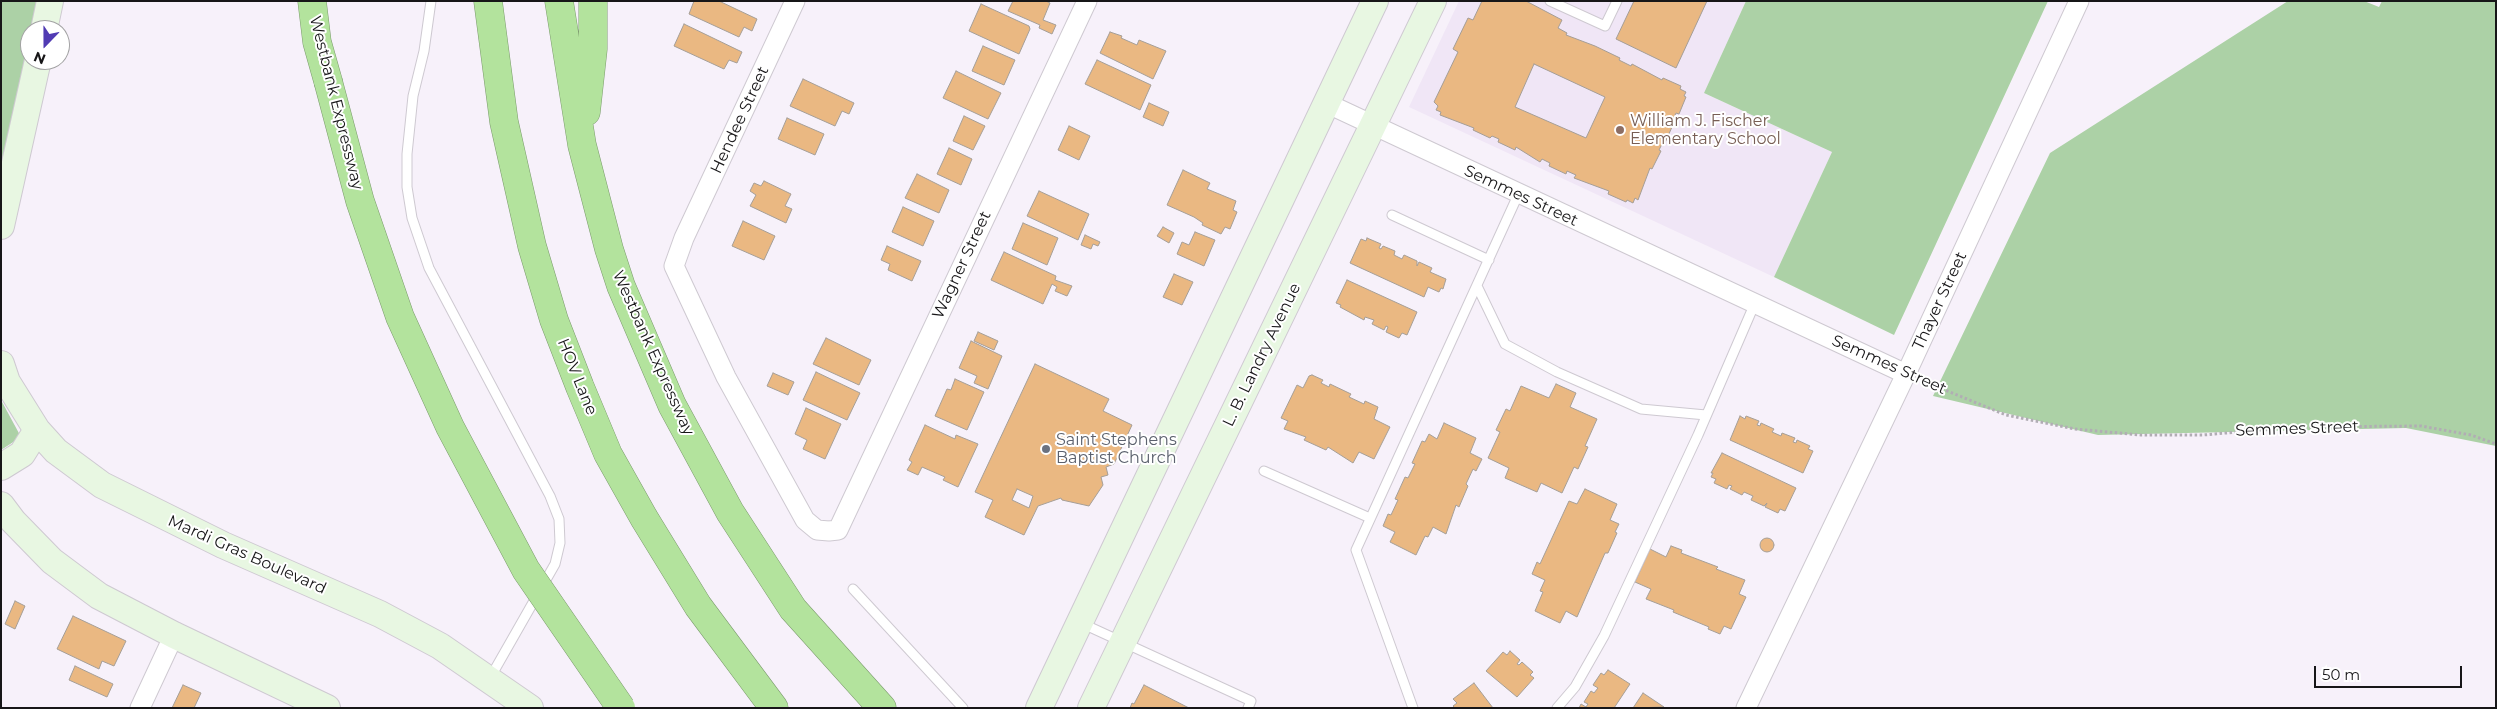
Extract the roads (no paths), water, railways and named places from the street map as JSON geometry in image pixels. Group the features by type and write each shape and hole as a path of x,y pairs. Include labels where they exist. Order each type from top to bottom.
{"highway":[{"name":"Westbank Expressway","path":"312,1 318,42 360,201 400,317 450,427 526,570 620,708"},
{"name":"HOV Lane","path":"488,1 504,122 532,246 554,320 580,387 608,454 644,518 698,606 774,708"},
{"name":"Westbank Expressway","path":"560,1 582,145 609,249 621,286 672,405 730,512 793,610 882,708"},
{"path":"582,145 593,48 593,1"}],"street":[{"path":"46,20 50,1"},
{"name":"Hendee Street","path":"795,1 684,238 674,266 726,377 805,520 817,530 838,530"},
{"name":"Wagner Street","path":"838,530 1086,1"},
{"path":"1039,708 1375,1"},
{"name":"L. B. Landry Avenue","path":"1091,708 1433,1"},
{"name":"Thayer Street","path":"1746,708 1906,374 2079,1"},
{"path":"1,226 36,70"},
{"name":"Semmes Street","path":"1326,103 1518,195 1906,374"},
{"name":"Mardi Gras Boulevard","path":"1,364 7,382 37,430 56,451 102,485 223,545 380,614 440,646 490,678 530,708"},
{"path":"1,468 22,454 37,430"},
{"path":"1,505 13,521 52,561 99,596 174,635 327,708"},
{"path":"140,708 174,635"}],"lane":[{"path":"431,1 424,51 413,96 407,154 407,187 412,218 429,268 546,488 559,519 560,542 555,564 537,599 490,678"},
{"path":"1550,1 1605,26 1617,1"},
{"path":"1413,708 1356,550 1518,195"},
{"path":"1392,215 1489,260"},
{"path":"1477,286 1505,344 1556,372 1641,409 1706,415"},
{"path":"1557,708 1575,687 1604,636 1706,415 1755,303"},
{"path":"1264,470 1370,518"},
{"path":"853,589 963,708"},
{"path":"1079,622 1251,701 1248,708"}],"place":[{"name":"William J. Fischer Elementary School","path":"1620,130"},
{"name":"Saint Stephens Baptist Church","path":"1046,449"}]}
